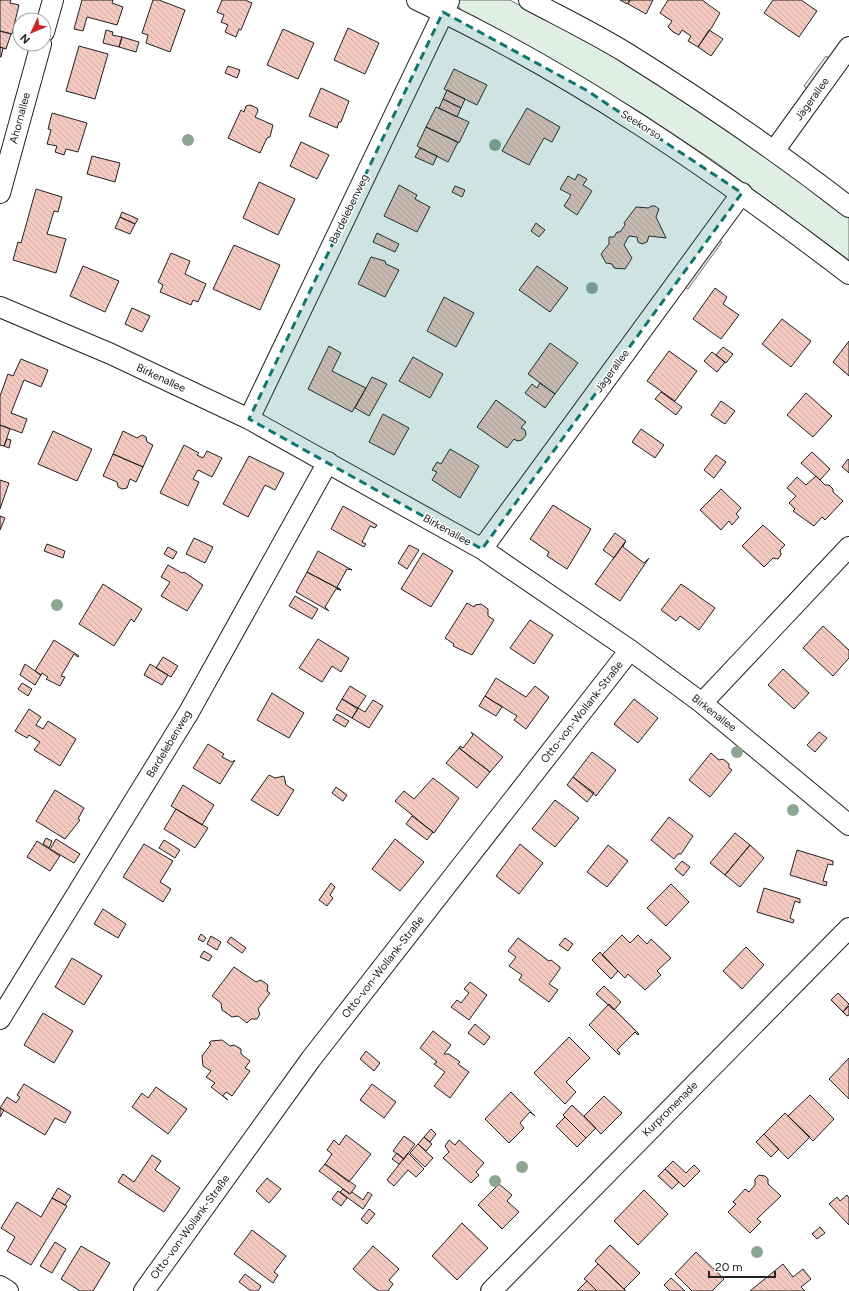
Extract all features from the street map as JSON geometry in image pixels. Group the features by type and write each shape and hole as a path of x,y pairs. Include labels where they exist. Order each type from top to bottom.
{"street":[{"path":"50,12 53,0"},
{"name":"Seekorso","path":"417,0 446,6 515,50 586,90 666,140 742,193 849,274"},
{"path":"529,0 623,51 700,100 774,151 849,207"},
{"name":"Bardelebenweg","path":"249,419 446,6"},
{"name":"Jägerallee","path":"774,151 849,47"},
{"name":"Ahornallee","path":"0,193 39,52"},
{"name":"Jägerallee","path":"482,549 742,193"},
{"name":"Birkenallee","path":"0,308 111,354 249,419 482,549 630,650 702,703 849,825"},
{"name":"Bardelebenweg","path":"0,1019 188,712 328,462"},
{"path":"702,703 849,547"},
{"name":"Otto-von-Wollank-Straße","path":"144,1291 311,1059 630,650"},
{"name":"Kurpromenade","path":"491,1291 849,928"},
{"path":"0,1286 8,1291"}],"highlighted area":[{"path":"443,12 586,90 742,193 482,549 249,419"}],"green space":[{"path":"458,0 510,0 610,55 671,92 729,131 849,218 849,260 714,161 640,112 576,74 461,10 457,4"}],"shaded area":[{"path":"826,56 833,61 811,92 804,86"},
{"path":"715,237 722,242 688,289 681,284"}],"building":[{"path":"0,0 11,0 10,3 19,5 17,12 12,12 12,34 0,31"},
{"path":"82,0 113,0 112,3 123,7 117,25 87,17 83,31 74,29"},
{"path":"153,0 159,0 185,10 170,52 146,43 148,35 142,33"},
{"path":"222,0 245,0 252,3 241,30 239,29 236,37 225,32 228,25 221,22 224,15 217,12"},
{"path":"620,0 630,0 627,4"},
{"path":"630,0 653,0 646,14 628,4"},
{"path":"668,0 702,0 720,13 698,47 688,41 691,36 682,30 679,35 668,27 672,21 660,13"},
{"path":"773,0 801,0 817,11 799,37 764,13"},
{"path":"348,28 379,43 365,74 334,60"},
{"path":"283,29 314,43 298,79 267,65"},
{"path":"106,30 113,32 112,35 122,37 119,47 103,43"},
{"path":"709,30 723,39 711,56 698,47"},
{"path":"0,31 11,34 6,49 0,47"},
{"path":"122,37 139,42 136,52 119,47"},
{"path":"79,46 108,54 95,99 66,91"},
{"path":"0,47 3,48 1,57 0,57"},
{"path":"228,66 240,70 237,78 225,73"},
{"path":"454,69 487,85 477,105 444,89"},
{"path":"321,88 349,101 341,122 339,122 337,128 309,116"},
{"path":"447,90 465,99 461,108 443,99"},
{"path":"443,99 461,108 457,117 439,108"},
{"path":"250,105 257,108 258,111 255,117 273,125 270,137 267,138 260,153 228,138 241,110 244,112 246,106"},
{"path":"436,107 469,122 459,143 426,127"},
{"path":"527,108 560,127 552,142 544,138 529,165 502,151"},
{"path":"52,113 87,123 78,152 66,149 64,155 55,152 57,146 47,144 51,130 48,129"},
{"path":"426,127 458,142 448,162 417,146"},
{"path":"301,142 329,155 317,179 290,166"},
{"path":"420,148 437,156 433,165 415,157"},
{"path":"92,156 120,163 115,182 87,174"},
{"path":"578,174 587,179 583,185 592,191 577,215 564,206 571,195 560,189 568,176 575,180"},
{"path":"259,182 295,199 278,235 243,218"},
{"path":"399,185 417,195 415,199 430,207 417,232 384,216"},
{"path":"455,186 465,190 462,197 452,192"},
{"path":"36,189 62,197 58,212 54,211 47,234 66,239 56,273 13,260 18,242 21,243"},
{"path":"651,206 655,206 659,209 656,217 666,238 649,236 647,242 642,244 638,242 637,237 629,236 624,245 632,258 625,269 614,268 612,264 606,263 601,254 609,244 609,237 614,237 617,232 620,232 625,225 624,223 636,207 649,208"},
{"path":"122,212 138,219 135,224 120,217"},
{"path":"120,217 135,224 130,234 115,228"},
{"path":"536,223 545,230 539,237 531,231"},
{"path":"377,233 399,244 395,252 373,242"},
{"path":"234,245 280,265 260,310 213,289"},
{"path":"171,253 190,261 185,274 206,284 198,302 193,300 191,305 160,292 163,285 158,282"},
{"path":"371,257 385,261 386,264 399,270 385,297 358,284"},
{"path":"83,266 119,281 105,312 70,296"},
{"path":"537,266 568,288 550,312 519,290"},
{"path":"715,288 727,297 723,304 739,315 721,339 693,319"},
{"path":"444,297 474,313 456,347 427,331"},
{"path":"132,308 150,316 142,332 125,324"},
{"path":"782,319 811,341 791,367 762,344"},
{"path":"849,341 849,376 833,362"},
{"path":"550,343 578,363 555,394 528,374"},
{"path":"329,346 341,353 332,371 366,388 352,412 308,389"},
{"path":"723,347 733,354 726,363 716,355"},
{"path":"669,351 697,371 675,401 647,381"},
{"path":"712,352 725,362 717,372 704,361"},
{"path":"413,357 443,374 430,398 399,381"},
{"path":"21,359 48,370 41,387 24,380 11,413 27,419 22,433 0,425 0,396 8,374 13,376"},
{"path":"372,377 387,384 369,416 355,408"},
{"path":"540,383 555,394 545,408 525,393 532,384 537,388"},
{"path":"661,392 682,407 676,415 655,399"},
{"path":"806,393 832,416 813,437 787,415"},
{"path":"496,400 526,422 521,428 525,430 526,435 522,440 517,441 514,439 507,448 477,427"},
{"path":"721,401 735,411 725,424 711,415"},
{"path":"383,414 409,428 394,455 369,442"},
{"path":"0,425 10,429 4,446 0,445"},
{"path":"641,429 664,445 655,458 632,442"},
{"path":"53,431 92,449 77,481 38,464"},
{"path":"123,431 137,438 142,435 146,437 147,442 153,445 143,467 113,454"},
{"path":"7,439 11,440 9,448 4,446"},
{"path":"184,445 199,453 197,455 203,458 207,451 222,458 212,477 198,470 193,479 199,482 188,506 160,493"},
{"path":"450,449 479,466 460,498 432,480 437,472 432,470 437,462 441,464"},
{"path":"812,452 830,469 820,480 801,463"},
{"path":"113,454 143,467 136,482 130,479 127,488 122,489 118,487 117,482 103,476"},
{"path":"716,455 726,462 714,478 704,470"},
{"path":"249,456 284,473 275,490 265,485 248,517 223,504"},
{"path":"848,459 849,460 849,473 842,467"},
{"path":"816,476 825,485 829,485 833,489 833,492 843,501 825,520 822,517 814,526 793,511 795,509 789,503 796,496 787,488 797,477 806,485"},
{"path":"0,480 9,483 0,509"},
{"path":"721,489 741,508 736,514 739,517 732,525 729,521 721,530 700,510"},
{"path":"553,505 591,529 567,569 547,556 549,552 530,539"},
{"path":"343,506 377,525 375,528 370,526 362,542 366,544 364,547 331,529"},
{"path":"0,516 5,518 0,530"},
{"path":"763,525 785,545 780,550 781,555 778,559 773,558 764,567 742,546"},
{"path":"615,533 626,541 614,558 603,550"},
{"path":"194,538 213,547 205,563 186,554"},
{"path":"625,542 623,547 644,563 649,558 620,601 595,584"},
{"path":"47,544 65,551 63,558 44,551"},
{"path":"409,545 419,550 407,569 398,563"},
{"path":"168,547 177,552 173,559 164,554"},
{"path":"318,551 352,570 347,569 337,587 341,590 307,572"},
{"path":"423,553 453,571 431,607 401,589"},
{"path":"168,565 182,573 184,572 203,585 187,611 161,596 170,582 161,577"},
{"path":"307,572 341,590 336,589 325,607 329,611 296,592"},
{"path":"103,584 142,609 134,622 131,619 114,646 79,624"},
{"path":"681,584 715,608 699,630 680,616 676,621 661,610"},
{"path":"295,596 318,609 312,619 289,606"},
{"path":"467,603 474,607 475,605 481,604 488,609 488,616 494,620 472,655 453,646 454,644 445,638"},
{"path":"530,620 553,635 534,664 510,648"},
{"path":"823,626 849,650 849,658 833,676 803,648"},
{"path":"318,639 349,658 341,672 332,666 322,682 299,668"},
{"path":"54,640 79,656 78,657 74,654 61,676 65,677 60,686 46,679 48,677 42,673 41,675 35,671"},
{"path":"163,657 178,666 171,677 156,668"},
{"path":"25,664 41,675 35,685 20,675"},
{"path":"150,664 168,675 162,685 144,675"},
{"path":"783,669 809,693 794,709 768,685"},
{"path":"496,678 526,697 535,686 549,697 526,729 514,720 517,716 485,696"},
{"path":"22,683 32,689 28,696 18,689"},
{"path":"350,686 366,696 358,708 342,699"},
{"path":"272,693 304,713 289,738 257,720"},
{"path":"485,696 502,707 496,716 479,706"},
{"path":"342,699 358,709 352,718 336,709"},
{"path":"634,699 658,718 638,743 614,724"},
{"path":"373,700 383,706 369,728 352,718 358,708 365,712"},
{"path":"29,709 41,717 36,725 43,729 48,721 76,739 60,766 34,750 40,742 29,735 27,738 15,731"},
{"path":"337,714 349,721 345,727 333,720"},
{"path":"471,732 503,757 490,772 459,748 460,746 463,748 473,735"},
{"path":"819,732 827,738 815,752 807,745"},
{"path":"208,744 224,754 222,757 232,762 235,760 220,784 193,768"},
{"path":"459,748 490,772 477,788 446,763"},
{"path":"592,752 616,770 596,796 573,777"},
{"path":"711,753 719,760 723,759 729,764 729,768 732,770 710,797 689,780"},
{"path":"269,775 275,778 284,776 286,785 294,790 278,816 251,800"},
{"path":"573,777 594,793 587,802 567,785"},
{"path":"433,778 459,798 434,833 395,801 404,791 414,799"},
{"path":"183,785 214,805 202,825 171,806"},
{"path":"336,787 347,795 343,801 332,793"},
{"path":"55,790 84,808 78,819 80,820 65,839 36,821"},
{"path":"555,800 579,818 555,847 532,829"},
{"path":"176,809 208,828 195,848 164,829"},
{"path":"412,816 433,832 427,840 406,824"},
{"path":"669,817 693,836 681,854 678,854 674,859 651,840"},
{"path":"735,833 750,845 725,875 710,863"},
{"path":"46,838 52,841 49,848 43,844"},
{"path":"56,839 80,854 74,863 50,849"},
{"path":"395,839 424,862 400,891 372,869"},
{"path":"164,840 180,850 175,858 159,848"},
{"path":"37,841 60,856 50,871 27,857"},
{"path":"144,844 173,861 160,882 171,889 163,902 123,877"},
{"path":"520,844 543,863 519,894 496,876"},
{"path":"608,845 628,861 607,887 587,872"},
{"path":"750,845 764,858 740,887 725,875"},
{"path":"797,850 833,861 833,865 828,864 823,881 827,882 826,886 790,875"},
{"path":"682,861 690,867 683,876 675,869"},
{"path":"331,883 335,887 330,895 333,898 327,906 319,900"},
{"path":"671,884 689,902 666,926 647,908"},
{"path":"764,888 800,899 800,903 795,901 790,918 794,920 793,923 757,912"},
{"path":"103,909 126,924 118,938 94,924"},
{"path":"201,934 206,938 203,942 198,939"},
{"path":"622,935 630,943 638,935 647,944 651,939 671,958 657,971 661,975 645,990 628,974 625,978 602,955"},
{"path":"211,936 221,942 217,950 207,944"},
{"path":"231,937 246,948 242,953 227,942"},
{"path":"518,938 549,961 551,960 560,967 549,984 558,990 549,1002 519,980 522,975 509,966 516,957 508,951"},
{"path":"565,938 573,944 568,951 559,945"},
{"path":"746,947 764,965 742,989 723,971"},
{"path":"204,951 212,956 209,961 200,957"},
{"path":"600,952 618,971 611,979 592,960"},
{"path":"72,958 102,976 84,1005 55,987"},
{"path":"234,967 256,982 261,980 268,985 267,991 270,993 258,1009 260,1014 257,1019 251,1019 247,1023 238,1016 232,1017 222,1010 221,1003 212,996"},
{"path":"470,982 487,995 469,1020 451,1007 457,1000 461,1003 469,993 464,989"},
{"path":"604,986 621,1002 614,1010 596,994"},
{"path":"838,993 849,1004 843,1012 831,1000"},
{"path":"609,1004 639,1034 638,1035 635,1032 617,1050 620,1053 619,1055 589,1025"},
{"path":"849,1006 849,1015 847,1016 843,1012"},
{"path":"43,1013 73,1031 54,1063 24,1045"},
{"path":"475,1024 490,1037 484,1045 468,1033"},
{"path":"433,1031 451,1045 444,1054 449,1054 460,1062 458,1064 469,1072 450,1098 434,1086 445,1072 434,1064 437,1062 420,1048"},
{"path":"569,1037 590,1058 566,1082 576,1092 565,1104 534,1073"},
{"path":"222,1040 230,1046 234,1045 241,1049 241,1054 250,1061 245,1068 250,1071 232,1096 226,1092 223,1096 228,1100 211,1087 215,1083 206,1077 211,1071 203,1066 202,1056 211,1044 209,1043 211,1041"},
{"path":"366,1051 380,1063 374,1071 360,1059"},
{"path":"849,1058 849,1099 829,1079"},
{"path":"24,1084 71,1112 65,1123 55,1118 45,1135 0,1108 7,1097 16,1103 20,1097 17,1095"},
{"path":"372,1084 396,1102 384,1118 360,1100"},
{"path":"156,1087 187,1109 168,1134 132,1107 142,1093 148,1098"},
{"path":"511,1092 535,1116 530,1112 520,1123 524,1128 509,1143 485,1119"},
{"path":"810,1095 834,1119 813,1141 788,1116"},
{"path":"604,1096 622,1113 601,1134 584,1116"},
{"path":"572,1105 596,1128 586,1138 563,1115"},
{"path":"0,1108 4,1110 0,1117"},
{"path":"785,1113 810,1137 788,1159 764,1134"},
{"path":"565,1117 586,1138 577,1147 556,1126"},
{"path":"431,1129 436,1134 430,1142 424,1137"},
{"path":"764,1134 779,1149 771,1157 756,1142"},
{"path":"346,1135 371,1154 349,1182 325,1164 332,1154 327,1150 334,1140 339,1145"},
{"path":"404,1136 415,1144 404,1159 393,1151"},
{"path":"424,1137 432,1144 426,1151 418,1144"},
{"path":"449,1140 455,1145 459,1140 484,1163 476,1172 479,1175 471,1183 443,1158 449,1152 445,1146"},
{"path":"418,1144 433,1158 425,1167 410,1153"},
{"path":"397,1153 404,1159 399,1164 392,1159"},
{"path":"408,1153 424,1169 416,1177 408,1170 394,1186 387,1180"},
{"path":"152,1155 161,1161 155,1170 180,1188 164,1212 118,1182 123,1174 134,1182"},
{"path":"673,1161 686,1173 694,1165 700,1171 684,1187 665,1169"},
{"path":"325,1164 356,1186 350,1194 319,1171"},
{"path":"665,1169 679,1182 672,1189 658,1176"},
{"path":"759,1175 765,1176 768,1179 768,1184 781,1196 757,1219 761,1222 750,1233 728,1212 736,1204 733,1202 745,1189 749,1192 755,1185 755,1179"},
{"path":"267,1178 281,1189 269,1203 256,1191"},
{"path":"499,1184 512,1195 507,1201 519,1212 502,1229 478,1205"},
{"path":"58,1188 71,1196 65,1205 52,1198"},
{"path":"343,1189 350,1194 352,1192 363,1200 368,1192 372,1195 363,1209 340,1192"},
{"path":"644,1190 668,1214 638,1245 614,1221"},
{"path":"338,1191 347,1198 341,1206 332,1199"},
{"path":"847,1195 849,1198 849,1225 829,1204 837,1197 840,1201"},
{"path":"52,1198 67,1206 31,1265 7,1251 15,1237 1,1228 17,1202 41,1217"},
{"path":"369,1209 375,1214 367,1224 361,1219"},
{"path":"462,1223 488,1248 457,1280 432,1256"},
{"path":"820,1227 825,1233 817,1239 812,1234"},
{"path":"252,1230 286,1256 274,1272 278,1275 273,1283 234,1254"},
{"path":"55,1242 66,1249 52,1273 40,1266"},
{"path":"610,1245 640,1273 624,1289 595,1261"},
{"path":"81,1246 110,1263 93,1291 80,1291 61,1279"},
{"path":"373,1246 399,1269 389,1280 393,1284 388,1291 379,1291 353,1269"},
{"path":"696,1252 724,1279 712,1291 692,1291 675,1274"},
{"path":"598,1264 626,1291 597,1291 584,1279"},
{"path":"783,1264 793,1277 803,1269 811,1279 801,1287 805,1291 750,1291"},
{"path":"245,1274 261,1286 258,1291 251,1291 239,1282"},
{"path":"671,1278 685,1291 670,1291 664,1285"},
{"path":"587,1281 597,1291 577,1291"}]}
